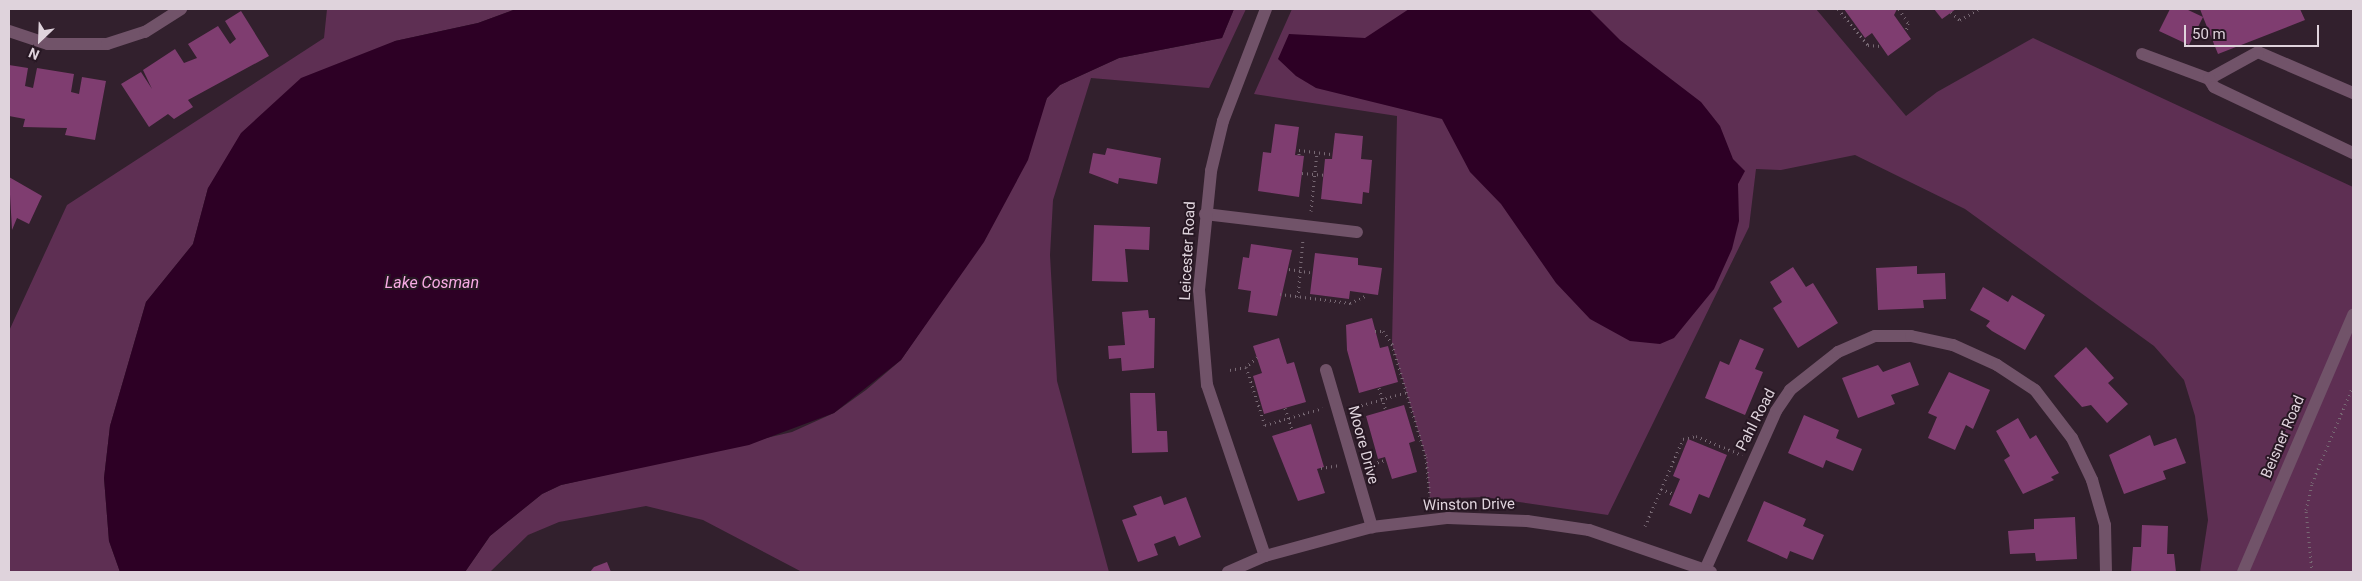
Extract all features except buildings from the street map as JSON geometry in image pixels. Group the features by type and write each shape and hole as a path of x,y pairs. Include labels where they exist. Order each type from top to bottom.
{"street":[{"path":"9,30 48,44 107,44 145,32 181,9"},
{"name":"Leicester Road","path":"1265,556 1208,385 1199,290 1205,214 1223,121 1266,9"},
{"path":"2209,79 2258,52 2353,93"},
{"path":"2142,54 2209,79 2214,87 2353,153"},
{"path":"1205,214 1357,232"},
{"name":"Beisner Road","path":"2243,572 2353,314"},
{"name":"Pahl Road","path":"1708,571 1754,461 1790,390 1838,352 1875,336 1911,336 1953,345 1997,365 2035,390 2072,438 2105,525 2106,572"},
{"name":"Moore Drive","path":"1326,370 1351,462 1372,527"},
{"name":"Winston Drive","path":"1228,572 1265,556 1372,527 1448,518 1536,522 1589,530 1708,571"}],"path":[{"path":"1838,9 1868,45 1881,46"},
{"path":"1899,9 1908,23 1906,32"},
{"path":"1951,12 1960,20 1979,9"},
{"path":"1299,155 1300,150 1333,154"},
{"path":"1298,297 1317,152"},
{"path":"1302,173 1323,175"},
{"path":"1289,270 1313,273"},
{"path":"1280,294 1350,303 1365,296"},
{"path":"1375,331 1382,331 1392,344 1426,458 1430,499"},
{"path":"1230,370 1246,367 1257,357"},
{"path":"1246,367 1265,425 1288,418 1337,409 1406,392"},
{"path":"2312,572 2306,510 2312,483 2353,386"},
{"path":"1379,388 1386,411"},
{"path":"1285,408 1292,430"},
{"path":"1645,526 1661,489 1688,436 1754,461"},
{"path":"1321,468 1351,462"},
{"path":"1661,489 1674,494"}],"shaded area":[{"path":"327,9 516,9 478,23 395,41 208,188 193,244 146,302 110,426 104,478 109,541 120,572 9,572 9,331 67,205 324,38"},
{"path":"1234,9 1246,9 1209,88 1091,78 1053,200 1050,255 1057,381 1109,572 802,572 703,520 646,506 559,522 528,535 490,572 465,572 490,536 542,494 561,485 792,432 834,413 866,390 901,360 953,284 1047,98 1060,85 1119,58 1222,38"},
{"path":"1292,9 1816,9 1906,116 1937,92 2033,38 2353,187 2353,572 2200,572 2208,520 2195,416 2184,380 2154,346 1965,209 1855,155 1781,170 1756,169 1749,227 1608,515 1485,497 1430,499 1426,457 1392,344 1397,116 1254,94"}],"water":[{"name":"Lake Cosman","path":"516,9 1234,9 1222,38 1119,58 1060,85 1047,98 1028,160 984,242 901,360 834,413 749,445 561,485 542,494 490,536 465,572 120,572 109,541 104,478 110,426 146,302 193,244 208,188 241,133 301,78 395,41 478,23"},
{"path":"1409,9 1589,9 1620,40 1701,102 1720,126 1733,159 1745,171 1738,184 1739,221 1732,249 1714,289 1674,338 1660,344 1630,341 1590,319 1556,283 1501,204 1470,172 1442,119 1316,88 1296,76 1278,59 1289,34 1365,38"}]}
